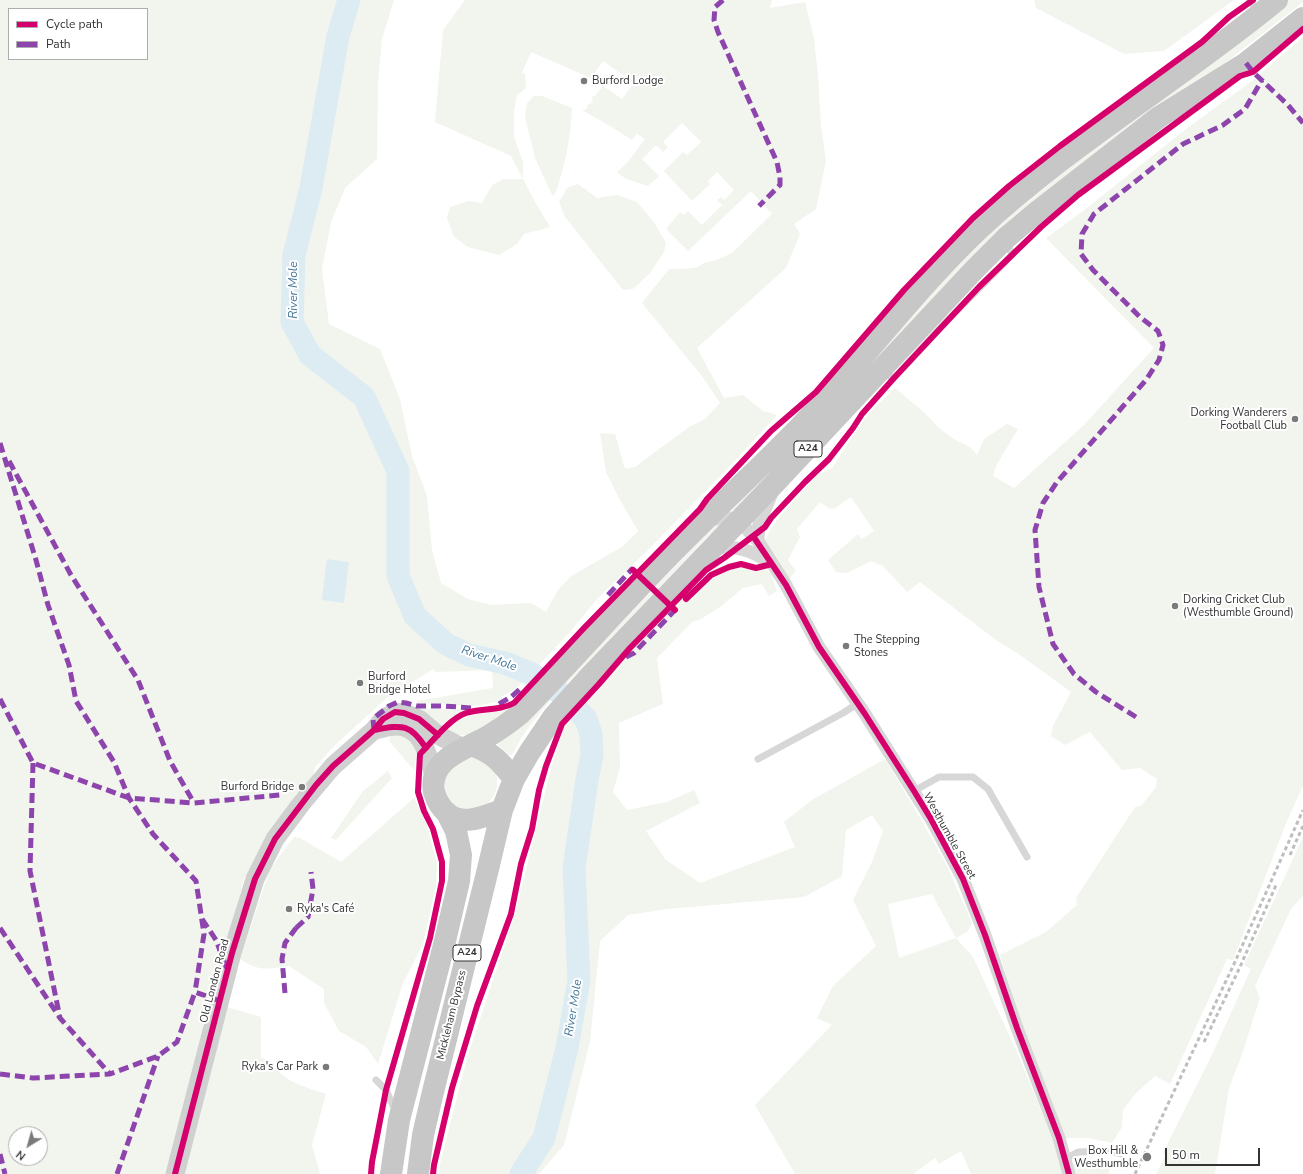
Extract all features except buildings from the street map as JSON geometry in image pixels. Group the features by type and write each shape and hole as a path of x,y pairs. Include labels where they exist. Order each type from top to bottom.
{"highway":[{"name":"A24","path":"467,747 505,726 536,698 681,544 813,413 942,265 976,232 1009,202 1058,162 1255,7 1277,0"},
{"name":"A24","path":"514,779 528,753 554,716 590,676 880,372 974,269 1006,238 1036,212 1159,117 1246,63 1303,18"},
{"path":"467,747 491,753 499,760 514,779 502,810 470,820 459,818 447,813 440,805 435,796 433,785 434,776 440,766 450,756 467,747"},
{"name":"Mickleham Bypass","path":"418,1174 432,1096 502,810"},
{"name":"A24","path":"391,1174 399,1120 459,881 461,855 456,831 447,813"}],"main road":[{"path":"374,730 383,719 395,712 404,713 419,719 438,735 467,747"},
{"path":"374,730 396,726 409,729 419,736 426,748 434,776"},
{"name":"Old London Road","path":"175,1174 227,969 255,879 276,839 301,804 333,766 374,730"}],"street":[{"path":"758,541 759,524 775,483"},
{"path":"705,521 724,518 732,518 739,521"},
{"name":"Westhumble Street","path":"739,521 758,541 786,585 819,648 914,791 931,819 963,879 1059,1138 1069,1174"},
{"name":"Westhumble Street","path":"713,548 725,546 738,548 757,554 772,564"}],"lane":[{"path":"758,759 857,704"},
{"path":"914,791 940,777 973,777 988,789 1027,857"},
{"path":"376,1080 386,1090 399,1120"},
{"path":"1065,1159 1078,1152 1110,1151 1122,1154"}],"shaded area":[{"path":"0,0 394,0 382,39 378,84 377,159 345,188 331,222 322,269 329,324 380,349 400,399 412,456 427,496 432,550 441,583 468,599 491,605 531,603 546,612 558,590 571,576 622,547 638,531 606,472 600,433 615,434 625,469 635,467 689,427 705,419 720,403 702,376 642,303 669,269 698,267 704,263 717,260 732,253 772,214 751,191 688,251 666,229 680,212 684,215 688,211 702,225 722,205 717,200 721,197 724,200 734,190 717,172 708,181 710,184 692,201 664,171 683,152 687,155 701,142 682,123 663,142 668,147 663,152 656,145 642,159 659,176 648,186 626,179 617,172 628,162 645,139 637,134 632,140 582,110 587,109 588,104 593,101 593,96 595,96 603,86 622,99 634,83 603,61 591,78 531,52 522,73 525,74 526,88 517,95 514,111 514,137 523,162 523,179 511,156 435,122 443,30 465,0 772,0 770,8 805,2 814,38 821,126 826,161 816,209 794,224 800,234 786,268 697,348 724,398 743,395 763,411 777,415 731,465 646,552 597,599 569,633 521,684 511,692 502,696 502,700 480,705 418,703 417,701 493,688 492,670 436,672 434,669 390,695 336,744 315,767 313,777 265,845 244,879 208,1005 179,1129 165,1174 0,1174"},
{"path":"1034,0 1234,0 1164,51 1124,54 1036,8"},
{"path":"1287,0 1303,0 1303,2 1229,60 1099,156 738,512 732,510 731,507 915,307 1013,207"},
{"path":"1303,37 1303,786 1287,821 1233,960 1227,959 1170,1084 1155,1076 1136,1093 1123,1110 1122,1127 1112,1143 1089,1138 1063,1138 1023,1031 1000,955 1046,932 1077,905 1076,898 1135,807 1141,806 1156,787 1157,779 1140,768 1122,770 1090,732 1065,745 1051,736 1053,726 1071,692 1020,655 996,640 920,582 907,592 883,566 871,561 847,573 836,572 828,560 858,534 862,539 874,531 851,497 835,508 830,509 820,502 797,529 800,537 788,560 796,571 789,579 765,546 765,540 780,516 816,476 832,468 869,413 895,388 926,414 938,427 952,438 971,448 977,455 984,439 1007,424 1018,429 996,466 993,476 1014,488 1084,425 1154,348 1046,238 1083,211 1186,129 1252,81"},
{"path":"534,96 542,96 572,108 565,162 559,184 555,194 552,195 535,158 525,117 527,103"},
{"path":"504,179 523,179 550,227 524,234 517,244 499,255 468,247 454,237 447,218 450,207 468,201 482,203 492,185"},
{"path":"578,184 597,198 617,195 637,202 654,222 666,243 664,252 651,272 633,289 623,290 565,217 559,202 567,188"},
{"path":"724,522 720,531 710,534 545,707 527,730 512,755 509,755 497,744 497,741 615,629 714,526 718,523"},
{"path":"327,559 349,562 344,603 322,600"},
{"path":"746,562 770,572 777,591 769,596 762,584 743,588 720,607 701,619 692,622 657,658 663,704 619,723 620,767 613,792 627,810 667,802 694,790 700,803 646,831 666,860 700,883 795,847 784,822 812,800 885,759 948,868 972,923 967,932 956,938 973,957 1016,1050 1051,1134 1063,1174 971,1174 961,1151 939,1164 935,1158 913,1174 795,1174 755,1105 832,1025 817,1018 833,986 876,946 853,900 872,862 883,831 872,815 846,830 842,876 804,897 668,909 628,915 600,941 590,1042 564,1145 539,1174 439,1174 440,1164 467,1058 515,914 551,768 564,726 676,603 709,571 729,563","holes":["932,894 956,938 899,958 888,904"]},
{"path":"414,708 468,710 451,718 438,728"},
{"path":"512,708 511,713 488,727 471,734 453,735 445,732 460,719"},
{"path":"391,734 399,734 418,745 414,770 389,741"},
{"path":"472,756 481,758 494,770 497,778 497,787 489,803 482,808 464,809 456,806 449,800 445,793 445,775 448,767"},
{"path":"388,771 392,778 336,840 331,838 363,791"},
{"path":"414,798 425,820 437,862 436,886 423,944 403,983 378,1064 366,1047 339,1031 324,1003 324,989 289,966 258,968 240,959 271,868 294,837 300,838 341,862"},
{"path":"1303,837 1303,896 1291,909 1255,986 1260,998 1241,1057 1229,1088 1215,1174 1156,1174 1166,1155 1163,1153 1209,1061 1251,969 1244,965"},
{"path":"227,1007 261,1017 261,1057 272,1063 282,1075 288,1079 326,1094 312,1145 320,1174 184,1174"},
{"path":"1073,1164 1093,1167 1110,1167 1109,1174 1076,1174"}],"waterway":[{"name":"River Mole","path":"349,0 338,36 311,188 294,255 292,322 310,355 364,397 398,471 398,576 415,616 446,644 469,655 505,663 532,674 563,695 586,719 591,734 592,755 574,868 579,980 567,1048 544,1138 521,1174"}],"railway":[{"path":"1135,1174 1234,964 1303,810"},
{"path":"1290,855 1303,826"},
{"path":"1204,1042 1240,967 1277,883"}],"marked path":[{"path":"723,0 715,7 714,20 718,32 777,162 780,177 780,185 759,206"},
{"path":"1246,63 1253,72 1288,105 1303,123"},
{"path":"1136,717 1096,692 1074,674 1053,644 1039,587 1035,530 1043,503 1057,482 1146,380 1159,360 1163,345 1158,331 1140,317 1093,270 1081,254 1082,234 1094,214 1183,144 1223,125 1245,109 1262,80"},
{"path":"0,443 36,560 48,605 69,665 76,701 114,762 129,798 153,834 196,881 204,934 195,992"},
{"path":"9,461 71,575 138,680 170,761 194,803"},
{"path":"608,595 632,569 635,571"},
{"path":"626,657 634,653 675,610"},
{"path":"499,704 511,697 520,689"},
{"path":"0,699 33,763 129,798 194,803 280,795"},
{"path":"374,730 373,719 389,706 398,702 417,706 472,708"},
{"path":"33,763 30,871 60,1018"},
{"path":"296,928 308,917 313,889 311,872"},
{"path":"202,919 216,940 227,969"},
{"path":"285,993 282,959 285,943 296,928 293,924"},
{"path":"0,928 60,1018 110,1074"},
{"path":"0,1074 33,1078 110,1074 158,1056 177,1042 195,992 220,1001"},
{"path":"117,1174 158,1056"},
{"path":"0,1154 5,1174"}],"cycle path":[{"path":"371,1174 386,1090 430,938 442,881 442,862 433,829 424,811 418,792 420,754 447,725 460,716 472,711 509,706 514,703 584,628 700,509 707,499 771,431 816,392 904,290 973,218 1009,186 1060,146 1202,42 1229,17 1253,0"},
{"path":"433,1174 452,1088 477,1006 511,914 521,864 532,829 539,790 546,766 562,724 630,648 706,570 765,527 771,518 829,459 862,414 894,378 979,287 1041,227 1078,195 1240,76 1253,72 1303,29"},
{"path":"753,536 786,585 819,647 865,714 914,791 931,819 963,879 1059,1138 1069,1174"},
{"path":"686,599 711,575 729,567 741,564 756,568 772,564"},
{"path":"633,570 675,610"},
{"path":"175,1174 232,953 255,879 275,839 316,785 333,766 374,730 383,719 395,712 404,713 419,719 438,735"},
{"path":"374,730 392,727 410,730 426,748"}],"place":[{"name":"Burford Lodge","path":"584,81"},
{"name":"Dorking Wanderers Football Club","path":"1295,419"},
{"name":"Dorking Cricket Club (Westhumble Ground)","path":"1175,606"},
{"name":"The Stepping Stones","path":"846,646"},
{"name":"Burford Bridge Hotel","path":"360,683"},
{"name":"Burford Bridge","path":"302,787"},
{"name":"Ryka's Café","path":"289,909"},
{"name":"Ryka's Car Park","path":"326,1067"},
{"name":"Box Hill & Westhumble","path":"1147,1157"}]}
